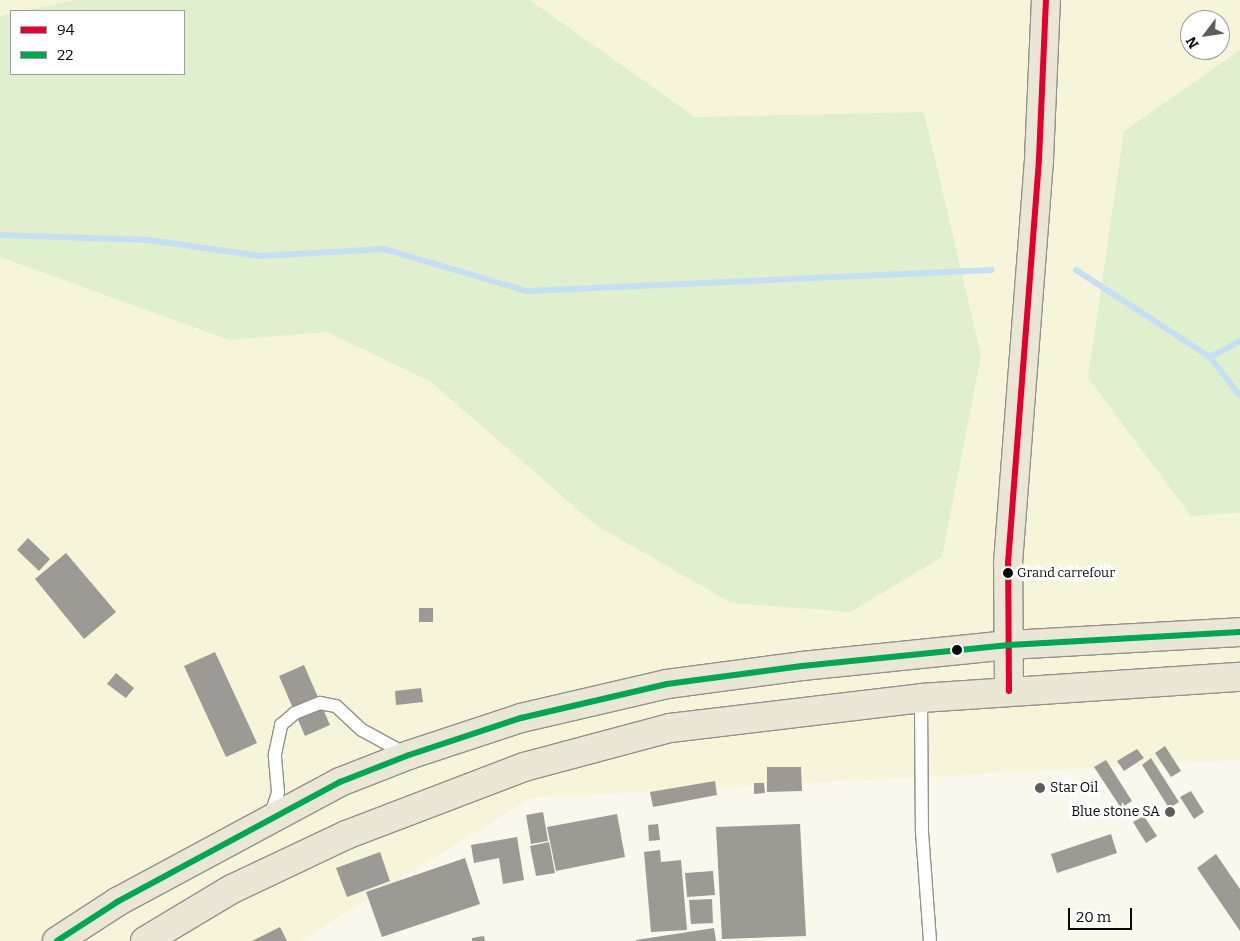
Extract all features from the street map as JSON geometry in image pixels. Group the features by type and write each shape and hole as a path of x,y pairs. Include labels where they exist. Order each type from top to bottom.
{"main road":[{"path":"1009,691 1008,563 1039,159 1046,0"},
{"path":"57,941 117,902 270,817 340,782 409,755 522,718 667,684 802,666 1009,645 1240,632"},
{"path":"145,941 232,889 346,835 524,767 670,728 922,698 1240,677"}],"lane":[{"path":"922,698 922,832 930,941"},
{"path":"270,817 278,792 275,754 281,725 295,713 320,703 336,706 362,730 409,755"}],"green space":[{"path":"0,0 77,0 29,10 10,10 10,14 0,16"},
{"path":"77,0 530,0 695,117 924,112 981,356 942,557 850,612 731,603 594,524 431,382 327,332 229,340 0,257 0,16 10,13 10,75 185,75 185,10 26,10"},
{"path":"530,0 1240,0 1240,50 1230,57 1230,10 1180,10 1180,60 1226,60 1124,131 1191,516 1240,513 1240,760 531,798 300,941 0,941 0,257 229,340 327,332 431,382 594,524 924,112 695,117"},
{"path":"1240,50 1240,513 1191,516 1088,378 1124,131 1226,60 1230,60 1230,57"}],"building":[{"path":"28,538 50,559 39,571 17,550"},
{"path":"66,553 116,612 84,639 35,579"},
{"path":"419,608 433,608 433,622 419,622"},
{"path":"215,652 257,743 226,757 184,666"},
{"path":"304,665 330,725 305,736 279,676"},
{"path":"116,673 134,688 126,698 107,684"},
{"path":"421,688 423,702 396,705 395,691"},
{"path":"1165,746 1181,771 1171,777 1155,753"},
{"path":"1137,749 1144,758 1124,771 1117,761"},
{"path":"1151,758 1179,802 1169,808 1142,765"},
{"path":"1106,760 1132,801 1121,808 1094,767"},
{"path":"767,767 801,767 802,791 767,792"},
{"path":"715,781 717,795 653,807 650,792"},
{"path":"754,783 764,783 765,793 754,794"},
{"path":"1191,791 1204,812 1194,819 1180,797"},
{"path":"543,812 548,841 531,844 526,815"},
{"path":"617,814 625,857 556,871 547,827"},
{"path":"1144,816 1157,836 1146,843 1133,822"},
{"path":"658,824 660,840 649,841 648,825"},
{"path":"800,824 806,936 722,939 716,827"},
{"path":"1111,834 1117,853 1057,873 1051,854"},
{"path":"517,837 524,880 503,884 499,858 474,863 471,845"},
{"path":"549,842 555,873 536,876 530,846"},
{"path":"660,850 661,862 681,860 687,930 651,932 644,852"},
{"path":"380,852 390,881 347,897 336,868"},
{"path":"1216,854 1240,889 1240,931 1197,868"},
{"path":"465,858 480,904 382,937 366,892"},
{"path":"713,871 715,895 687,897 685,873"},
{"path":"712,899 713,923 691,924 689,900"},
{"path":"280,927 287,941 252,941"},
{"path":"714,928 716,941 636,941 636,940"},
{"path":"484,936 485,941 472,941 472,938"}],"waterway":[{"path":"0,235 148,240 260,256 384,249 527,291 992,270"},
{"path":"1076,270 1210,357 1240,396"},
{"path":"1210,357 1240,341"}],"transit line":[{"name":"94","path":"1009,691 1008,563 1039,159 1046,0"},
{"name":"22","path":"57,941 117,902 340,782 409,755 521,718 667,684 802,666 1009,645 1240,632"}],"place":[{"name":"Grand carrefour","path":"1008,573"},
{"name":"Star Oil","path":"1040,788"},
{"name":"Blue stone SA","path":"1170,812"}]}
